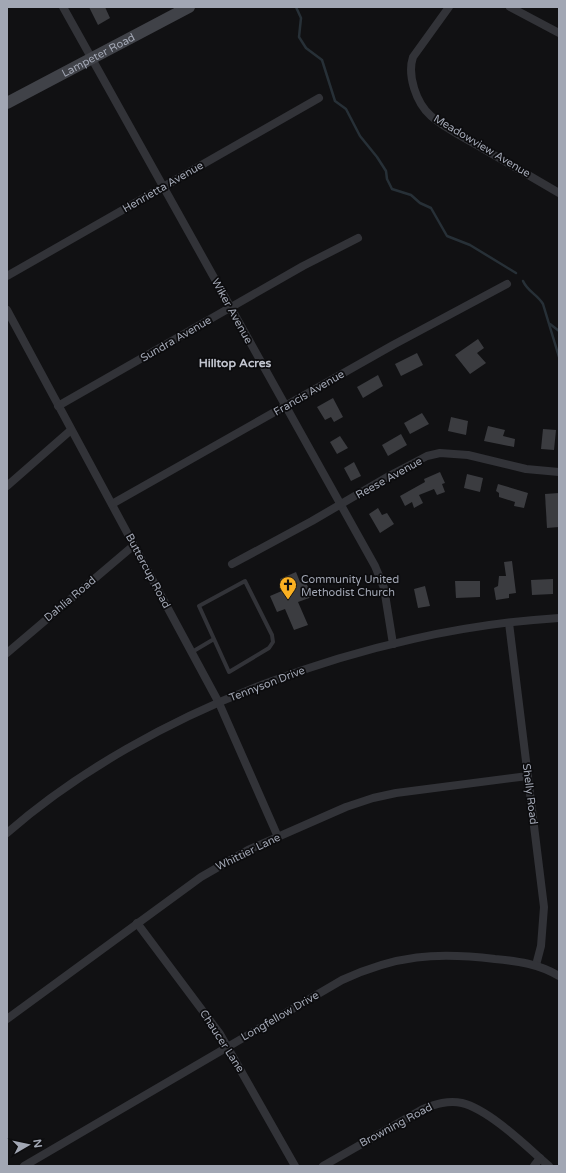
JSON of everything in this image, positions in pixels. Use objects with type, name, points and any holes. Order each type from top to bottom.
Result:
[{"type":"main road","name":"Lampeter Road","points":[[7,103],[189,7]]},
{"type":"street","name":"Wiker Avenue","points":[[63,7],[90,59],[341,505],[381,581],[388,607],[393,644]]},
{"type":"street","name":"Meadowview Avenue","points":[[449,7],[414,57],[411,66],[412,81],[416,93],[430,114],[450,130],[559,193]]},
{"type":"street","points":[[510,7],[559,33]]},
{"type":"street","name":"Henrietta Avenue","points":[[7,276],[319,98]]},
{"type":"street","name":"Sundra Avenue","points":[[58,406],[303,266],[358,238]]},
{"type":"street","name":"Francis Avenue","points":[[112,504],[507,284]]},
{"type":"street","name":"Buttercup Road","points":[[7,310],[219,703],[278,837]]},
{"type":"street","points":[[7,486],[71,430]]},
{"type":"street","name":"Reese Avenue","points":[[232,564],[341,505],[421,459],[444,452],[468,455],[526,470],[559,472]]},
{"type":"street","name":"Dahlia Road","points":[[7,653],[133,546]]},
{"type":"street","name":"Tennyson Drive","points":[[7,833],[39,806],[94,768],[169,725],[286,676],[393,644],[509,623],[559,618]]},
{"type":"street","name":"Shelly Road","points":[[509,623],[544,907],[541,946],[536,965]]},
{"type":"street","name":"Whittier Lane","points":[[7,1019],[216,867],[248,850],[346,807],[373,798],[396,793],[528,776]]},
{"type":"street","name":"Chaucer Lane","points":[[137,923],[228,1047],[295,1166]]},
{"type":"street","name":"Longfellow Drive","points":[[24,1166],[342,980],[376,966],[427,955],[457,955],[536,965],[559,976]]},
{"type":"street","name":"Browning Road","points":[[323,1166],[423,1109],[436,1104],[450,1102],[462,1103],[480,1110],[549,1166]]},
{"type":"street","points":[[534,1166],[540,1158]]},
{"type":"lane","points":[[245,581],[269,630],[273,642],[270,648],[229,672],[214,639],[199,606],[245,581]]},
{"type":"lane","points":[[192,652],[214,639]]},
{"type":"building","points":[[89,7],[105,7],[110,18],[98,25]]},
{"type":"building","points":[[478,339],[484,348],[477,353],[486,363],[470,374],[455,355]]},
{"type":"building","points":[[417,353],[423,365],[401,376],[395,364]]},
{"type":"building","points":[[378,375],[383,386],[363,398],[357,387]]},
{"type":"building","points":[[333,398],[343,417],[334,422],[331,417],[325,420],[317,407]]},
{"type":"building","points":[[422,413],[429,424],[410,434],[404,423]]},
{"type":"building","points":[[451,417],[468,421],[466,435],[448,431]]},
{"type":"building","points":[[488,426],[505,430],[503,436],[515,439],[514,447],[484,441]]},
{"type":"building","points":[[543,429],[556,430],[554,450],[541,449]]},
{"type":"building","points":[[401,434],[407,445],[388,456],[382,445]]},
{"type":"building","points":[[340,436],[348,448],[337,454],[330,442]]},
{"type":"building","points":[[354,462],[361,476],[351,481],[344,468]]},
{"type":"building","points":[[440,472],[445,483],[442,484],[445,492],[437,495],[434,489],[419,495],[423,503],[414,508],[412,502],[405,506],[400,496],[425,482],[424,479]]},
{"type":"building","points":[[467,474],[483,478],[480,492],[464,488]]},
{"type":"building","points":[[498,484],[528,493],[524,508],[514,506],[515,502],[499,497],[499,493],[496,491]]},
{"type":"building","points":[[559,493],[559,527],[547,528],[545,494]]},
{"type":"building","points":[[378,508],[382,515],[387,513],[394,524],[380,533],[369,514]]},
{"type":"building","points":[[512,561],[516,593],[509,594],[509,598],[496,600],[494,588],[498,586],[499,576],[506,576],[504,562]]},
{"type":"building","name":"Community United Methodist Church","points":[[296,572],[300,582],[305,580],[312,597],[298,602],[308,625],[294,630],[285,609],[277,612],[270,596],[284,590],[280,579]]},
{"type":"building","points":[[553,579],[553,594],[532,595],[531,580]]},
{"type":"building","points":[[455,581],[480,581],[480,597],[456,598]]},
{"type":"building","points":[[425,586],[430,606],[418,608],[414,589]]},
{"type":"waterway","points":[[296,7],[301,18],[299,37],[306,48],[322,60],[335,101],[346,109],[360,136],[386,171],[387,179],[392,189],[411,195],[420,203],[431,208],[447,236],[470,245],[516,273]]},
{"type":"waterway","points":[[523,281],[527,288],[543,304],[559,357]]},
{"type":"waterway","points":[[550,324],[559,331]]},
{"type":"place","name":"Community United Methodist Church","points":[[288,600]]},
{"type":"district","name":"Hilltop Acres","points":[[235,363]]}]
